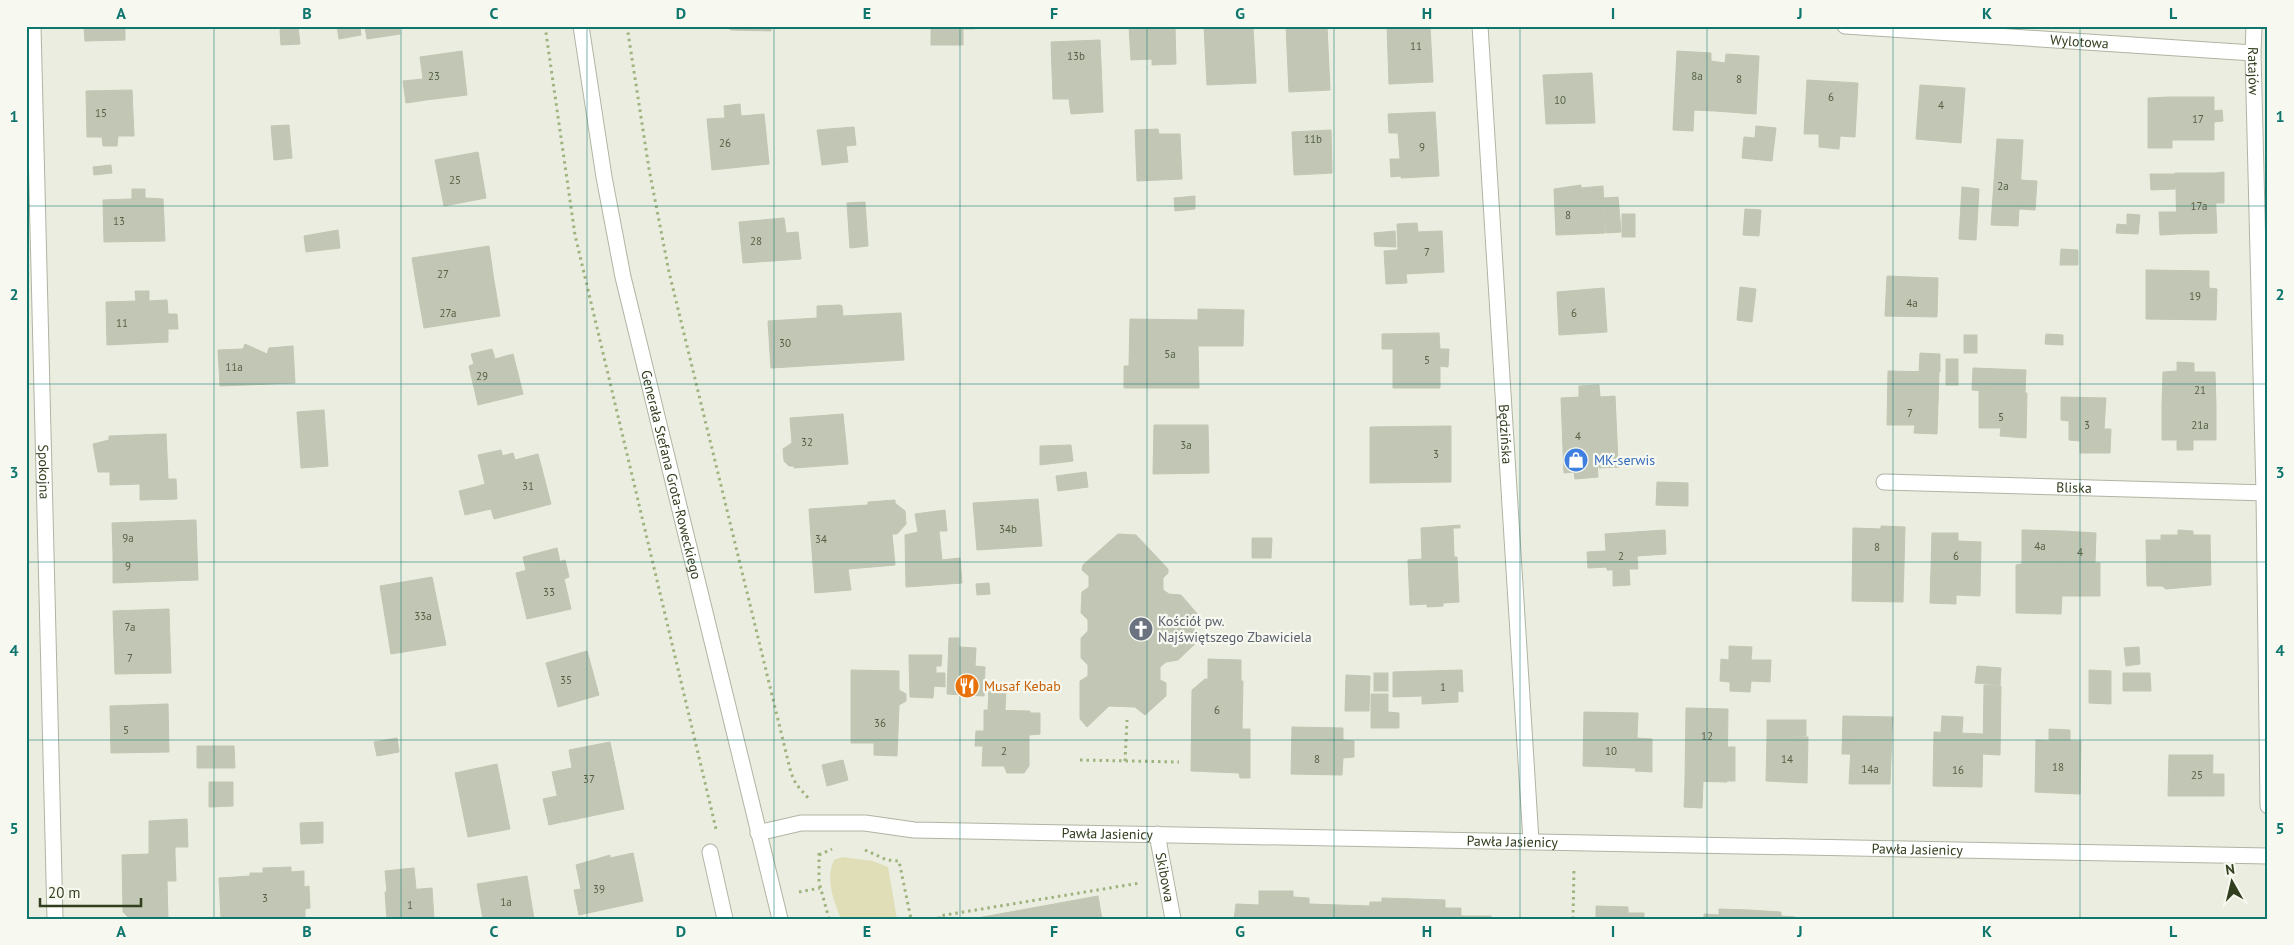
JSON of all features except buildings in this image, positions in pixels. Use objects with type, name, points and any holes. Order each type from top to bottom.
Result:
[{"type":"street","name":"Spokojna","points":[[33,26],[55,919]]},
{"type":"street","name":"Generała Stefana Grota-Roweckiego","points":[[581,26],[604,176],[623,277],[780,919]]},
{"type":"street","name":"Będzińska","points":[[1480,26],[1531,842]]},
{"type":"street","name":"Wylotowa","points":[[1845,26],[2253,53]]},
{"type":"street","name":"Ratajów","points":[[2254,26],[2253,53],[2266,493],[2268,806]]},
{"type":"street","name":"Bliska","points":[[1884,482],[2266,493]]},
{"type":"street","name":"Pawła Jasienicy","points":[[758,833],[801,823],[865,823],[914,830],[2268,856]]},
{"type":"street","name":"Skibowa","points":[[1157,834],[1173,919]]},
{"type":"street","points":[[710,852],[725,919]]},
{"type":"path","points":[[546,26],[575,235],[717,832]]},
{"type":"path","points":[[627,26],[649,168],[669,272],[791,773],[812,804]]},
{"type":"path","points":[[1125,761],[1126,720]]},
{"type":"path","points":[[1080,760],[1179,762]]},
{"type":"path","points":[[1573,919],[1574,842]]},
{"type":"path","points":[[819,848],[819,882],[829,919]]},
{"type":"path","points":[[819,855],[831,849],[839,849]]},
{"type":"path","points":[[856,849],[864,849],[887,860],[899,861],[910,919]]},
{"type":"path","points":[[939,919],[939,916],[1140,883]]},
{"type":"shaded area","points":[[842,857],[873,861],[888,867],[897,919],[841,919],[831,890],[830,875],[834,860]]},
{"type":"place","name":"MK-serwis","points":[[1576,460]]},
{"type":"place","name":"Kościół pw. Najświętszego Zbawiciela","points":[[1141,629]]},
{"type":"place","name":"Musaf Kebab","points":[[967,686]]}]
